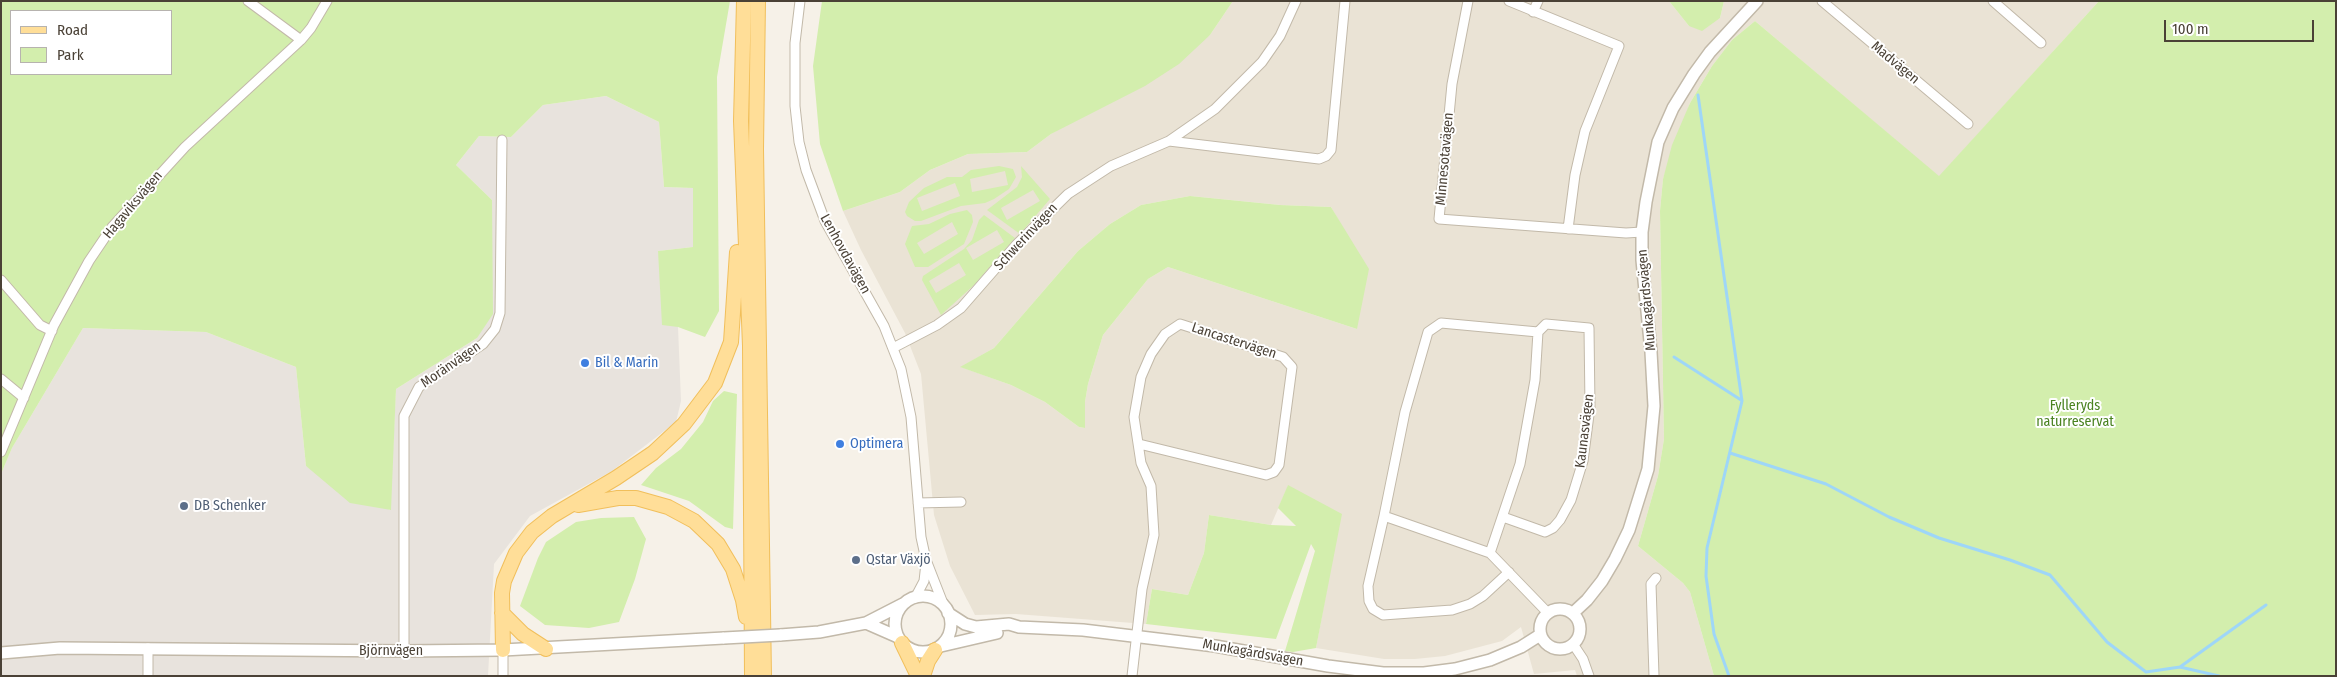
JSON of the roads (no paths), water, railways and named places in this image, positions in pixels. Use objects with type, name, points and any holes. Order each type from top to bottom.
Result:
[{"type":"main road","points":[[503,650],[502,613],[504,581],[516,553],[532,532],[563,509],[636,466],[670,440],[696,411],[715,383],[732,342],[742,184],[744,1]]},
{"type":"main road","points":[[752,676],[758,649],[756,149],[758,1]]},
{"type":"main road","points":[[742,184],[750,346],[758,649]]},
{"type":"main road","points":[[563,509],[603,500],[636,498],[668,507],[694,521],[718,544],[733,569],[766,676]]},
{"type":"main road","points":[[502,613],[523,634],[546,649]]},
{"type":"main road","points":[[900,640],[918,676]]},
{"type":"main road","points":[[923,676],[928,661],[938,648]]},
{"type":"street","points":[[248,1],[301,40]]},
{"type":"street","name":"Hagaviksvägen","points":[[1,452],[52,331],[89,260],[112,227],[184,147],[301,40],[328,1]]},
{"type":"street","name":"Lenhovdavägen","points":[[800,1],[795,43],[795,106],[799,142],[806,170],[825,220],[884,326],[906,390],[911,417],[918,503],[926,560],[924,581],[910,600]]},
{"type":"street","name":"Schwerinvägen","points":[[893,348],[937,325],[961,308],[1016,245],[1068,194],[1110,166],[1169,141],[1204,118],[1251,74],[1280,36],[1296,1]]},
{"type":"street","name":"Schwerinvägen","points":[[1169,141],[1320,159],[1326,156],[1331,150],[1345,1]]},
{"type":"street","name":"Minnesotavägen","points":[[1468,1],[1452,84],[1439,219],[1626,233],[1642,232]]},
{"type":"street","points":[[1509,1],[1619,46],[1585,131],[1575,175],[1568,229]]},
{"type":"street","points":[[1533,12],[1538,1]]},
{"type":"street","name":"Munkagårdsvägen","points":[[1573,613],[1587,600],[1602,581],[1615,559],[1629,530],[1648,469],[1654,406],[1642,260],[1642,232],[1658,142],[1672,108],[1710,52],[1757,1]]},
{"type":"street","name":"Madvägen","points":[[1822,1],[1968,124]]},
{"type":"street","points":[[1993,1],[2041,42]]},
{"type":"street","name":"Moränvägen","points":[[404,651],[404,416],[419,387],[483,344],[495,329],[500,313],[502,140]]},
{"type":"street","points":[[1,280],[40,325],[52,331]]},
{"type":"street","name":"Kaunasvägen","points":[[1502,517],[1544,532],[1553,528],[1571,500],[1583,461],[1590,407],[1589,328],[1546,324],[1538,332],[1441,323],[1428,332],[1404,412],[1368,586],[1368,601],[1373,609],[1383,615],[1443,611],[1461,607],[1484,596],[1509,572]]},
{"type":"street","name":"Lancastervägen","points":[[1132,676],[1142,589],[1154,535],[1151,486],[1141,463],[1134,418],[1141,377],[1151,354],[1165,334],[1180,324],[1283,357],[1292,367],[1280,465],[1274,472],[1266,475],[1139,444]]},
{"type":"street","points":[[1490,553],[1520,464],[1535,380],[1538,332]]},
{"type":"street","points":[[1,379],[24,398]]},
{"type":"street","points":[[918,503],[961,502]]},
{"type":"street","points":[[1384,516],[1490,553],[1547,612]]},
{"type":"street","name":"Lenhovdavägen","points":[[926,560],[946,610]]},
{"type":"street","points":[[1654,676],[1651,584],[1656,578]]},
{"type":"street","points":[[933,599],[946,610],[950,631],[938,648],[917,652],[900,640],[866,623],[910,600],[933,599]]},
{"type":"street","points":[[900,640],[896,618],[910,600]]},
{"type":"street","points":[[1558,608],[1573,613],[1577,618],[1580,629],[1573,644],[1562,649],[1551,648],[1540,635],[1540,622],[1547,612],[1558,608]]},
{"type":"street","name":"Munkagårdsvägen","points":[[946,610],[964,624],[976,627],[1009,624],[1019,627],[1083,630],[1215,646],[1328,666],[1383,673],[1424,673],[1455,669],[1490,660],[1521,647],[1540,635]]},
{"type":"street","name":"Björnvägen","points":[[1,653],[60,648],[404,651],[546,649],[819,632],[866,623]]},
{"type":"street","name":"Munkagårdsvägen","points":[[938,648],[1019,627]]},
{"type":"street","points":[[1573,644],[1583,659],[1589,676]]},
{"type":"street","points":[[148,648],[148,676]]},
{"type":"street","points":[[503,650],[503,676]]},
{"type":"waterway","points":[[1698,95],[1742,401],[1707,548],[1706,576],[1714,634],[1729,676]]},
{"type":"waterway","points":[[1674,357],[1741,400]]},
{"type":"waterway","points":[[1730,453],[1826,484],[1889,517],[1939,538],[2010,560],[2050,575],[2107,642],[2146,672],[2180,667],[2219,676]]},
{"type":"waterway","points":[[2180,667],[2266,605]]},
{"type":"place","name":"Bil & Marin","points":[[585,363]]},
{"type":"place","name":"Optimera","points":[[840,444]]},
{"type":"place","name":"DB Schenker","points":[[184,506]]},
{"type":"place","name":"Qstar Växjö","points":[[856,560]]},
{"type":"park label","name":"Fylleryds naturreservat","points":[[2075,414]]}]
